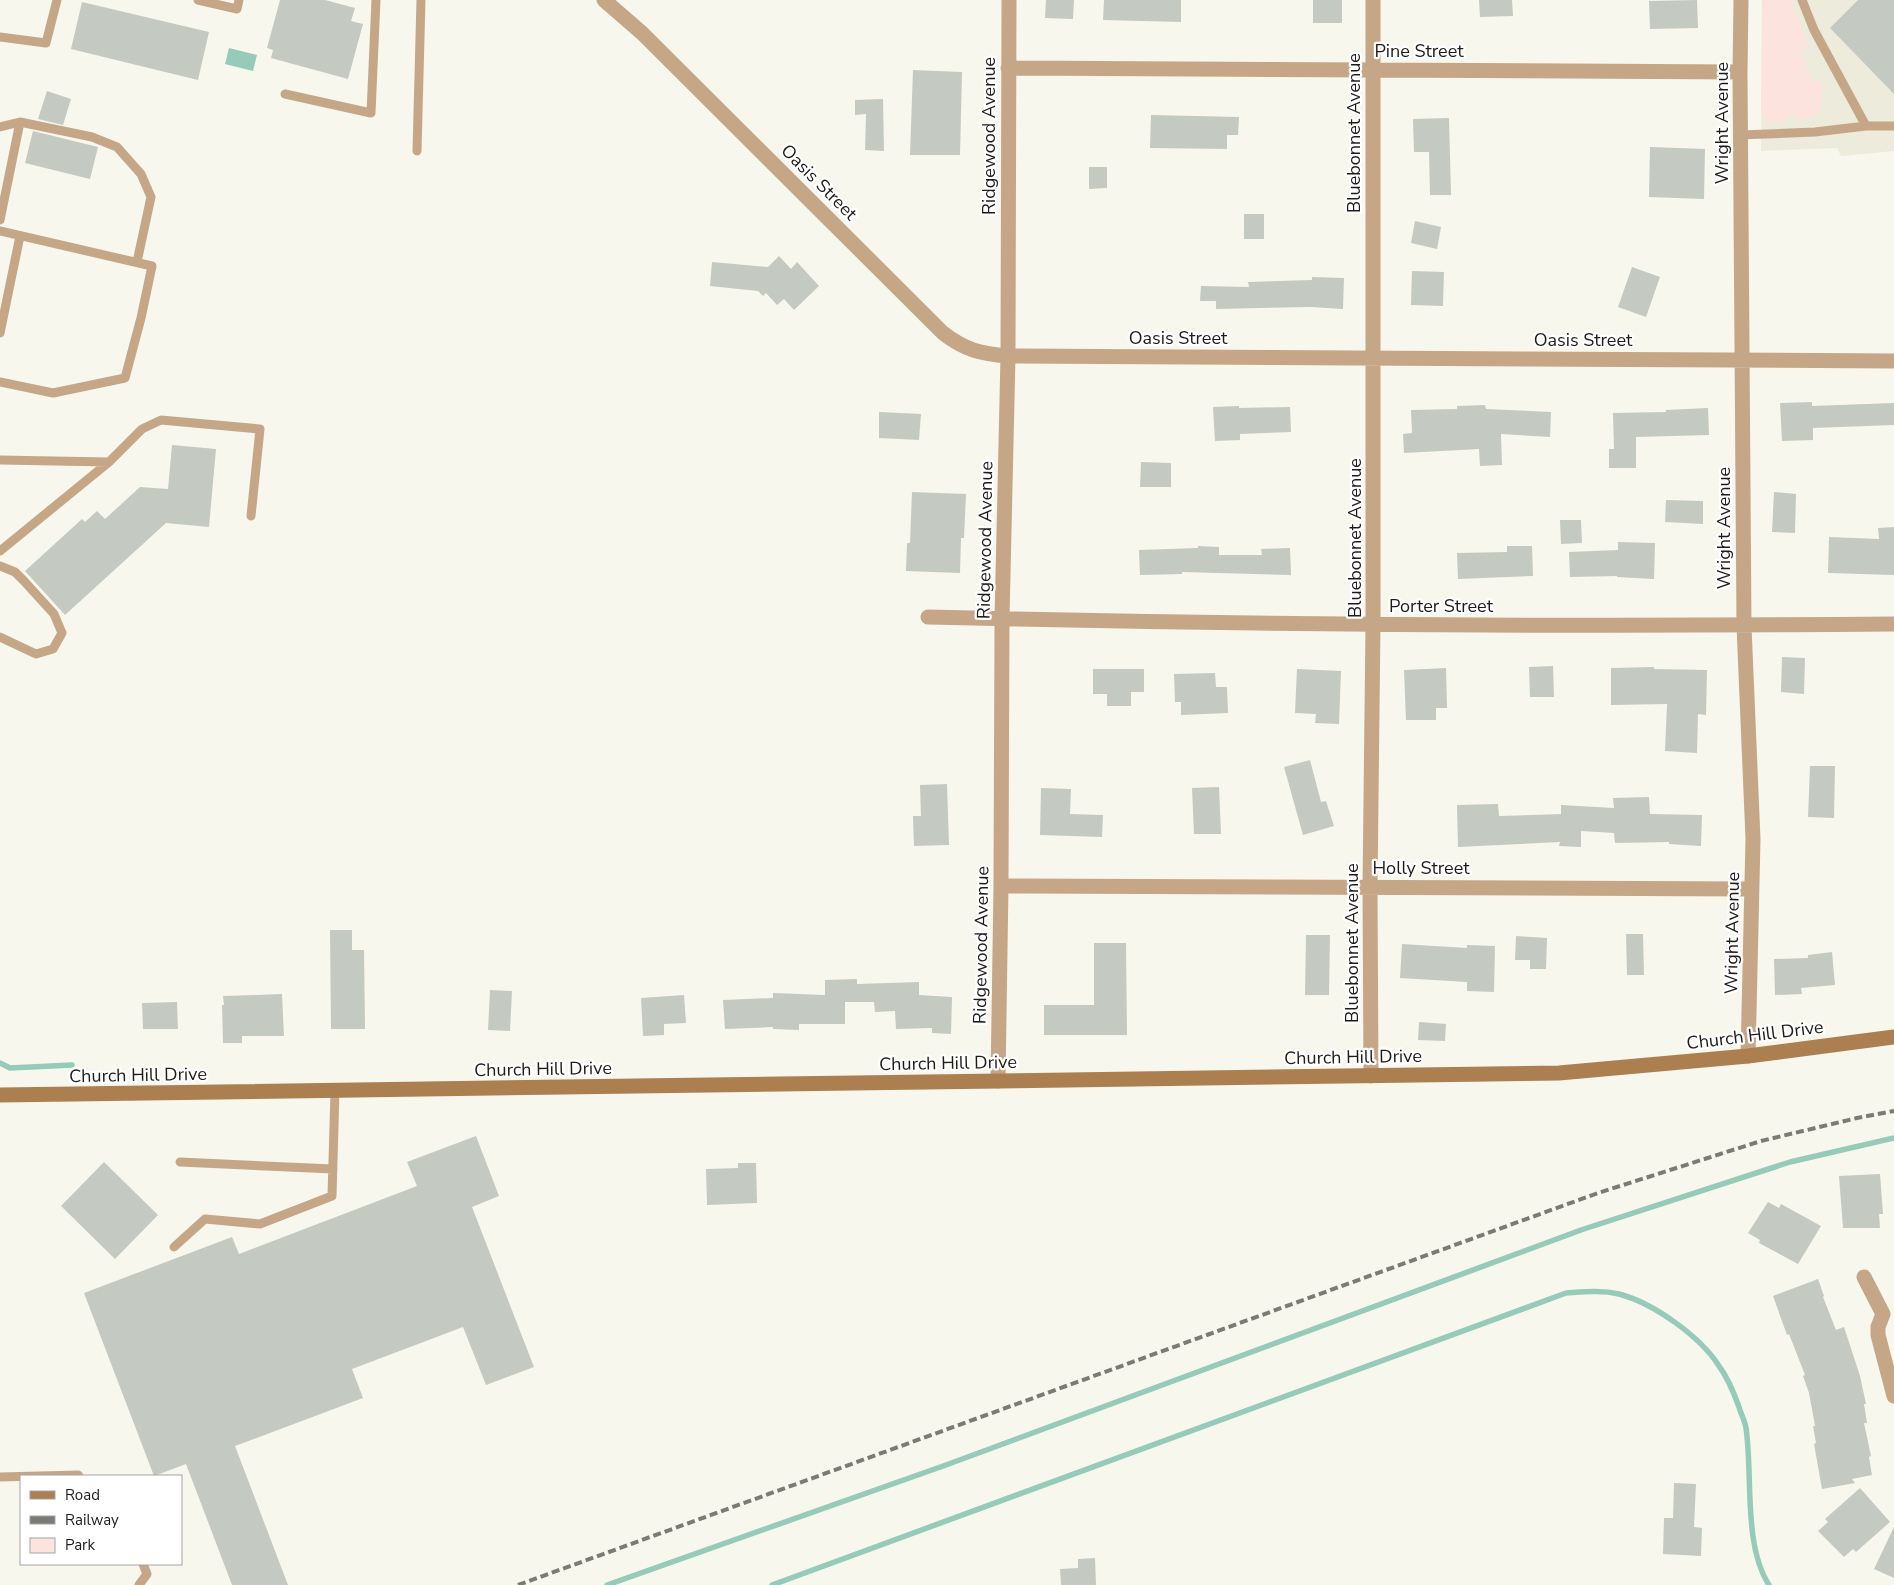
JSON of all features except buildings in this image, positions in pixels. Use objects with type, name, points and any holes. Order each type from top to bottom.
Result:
[{"type":"street","name":"Oasis Street","points":[[604,0],[642,33],[943,333],[957,344],[977,353],[1008,356],[1894,361]]},
{"type":"street","name":"Ridgewood Avenue","points":[[998,1081],[1002,619],[1008,356],[1009,0]]},
{"type":"street","name":"Bluebonnet Avenue","points":[[1371,1076],[1370,887],[1374,357],[1373,0]]},
{"type":"street","name":"Wright Avenue","points":[[1741,0],[1740,134],[1744,626],[1753,839],[1748,1056]]},
{"type":"street","name":"Pine Street","points":[[1008,68],[1740,72]]},
{"type":"street","name":"Porter Street","points":[[928,617],[1373,624],[1744,626],[1894,624]]},
{"type":"street","name":"Holly Street","points":[[1001,886],[1751,889]]},
{"type":"street","name":"Church Hill Drive","points":[[0,1095],[1559,1073],[1748,1056],[1894,1036]]},
{"type":"street","points":[[1864,1276],[1888,1310],[1878,1328],[1878,1335],[1894,1396]]},
{"type":"lane","points":[[0,37],[46,43],[57,0]]},
{"type":"lane","points":[[198,0],[237,9],[239,0]]},
{"type":"lane","points":[[285,94],[372,113],[376,0]]},
{"type":"lane","points":[[418,151],[421,0]]},
{"type":"lane","points":[[1802,0],[1814,30],[1866,126]]},
{"type":"lane","points":[[0,220],[20,122]]},
{"type":"lane","points":[[0,127],[20,122],[92,137],[117,147],[141,174],[151,197],[137,262]]},
{"type":"lane","points":[[1740,134],[1815,132],[1866,126],[1894,126]]},
{"type":"lane","points":[[0,231],[152,266],[125,378],[53,393],[0,382]]},
{"type":"lane","points":[[0,333],[20,236]]},
{"type":"lane","points":[[0,551],[109,462],[142,428],[161,420],[260,429],[251,516]]},
{"type":"lane","points":[[0,460],[109,462]]},
{"type":"lane","points":[[0,566],[15,572],[24,580],[54,614],[62,633],[53,649],[36,654],[0,638]]},
{"type":"lane","points":[[174,1247],[205,1219],[260,1224],[332,1196],[335,1091]]},
{"type":"lane","points":[[180,1162],[333,1169]]},
{"type":"lane","points":[[52,1475],[78,1475]]},
{"type":"lane","points":[[0,1477],[20,1476]]},
{"type":"lane","points":[[139,1585],[147,1574],[143,1565]]},
{"type":"shaded area","points":[[1762,0],[1894,0],[1894,151],[1841,156],[1837,148],[1761,151]]},
{"type":"shaded area","points":[[229,48],[257,55],[253,71],[225,64]]},
{"type":"green space","points":[[1762,0],[1790,0],[1809,47],[1800,51],[1813,83],[1822,79],[1821,107],[1818,112],[1808,118],[1800,120],[1796,115],[1790,114],[1787,121],[1771,122],[1761,115]]},
{"type":"waterway","points":[[0,1063],[10,1068],[72,1065]]},
{"type":"waterway","points":[[607,1585],[946,1465],[1581,1230],[1790,1162],[1894,1138]]},
{"type":"waterway","points":[[772,1585],[1566,1293],[1592,1292],[1619,1294],[1632,1298],[1661,1313],[1700,1343],[1711,1355],[1725,1376],[1735,1396],[1745,1425],[1748,1447],[1752,1530],[1755,1550],[1769,1585]]},
{"type":"railway","points":[[518,1585],[1598,1193],[1761,1141],[1894,1111]]}]
